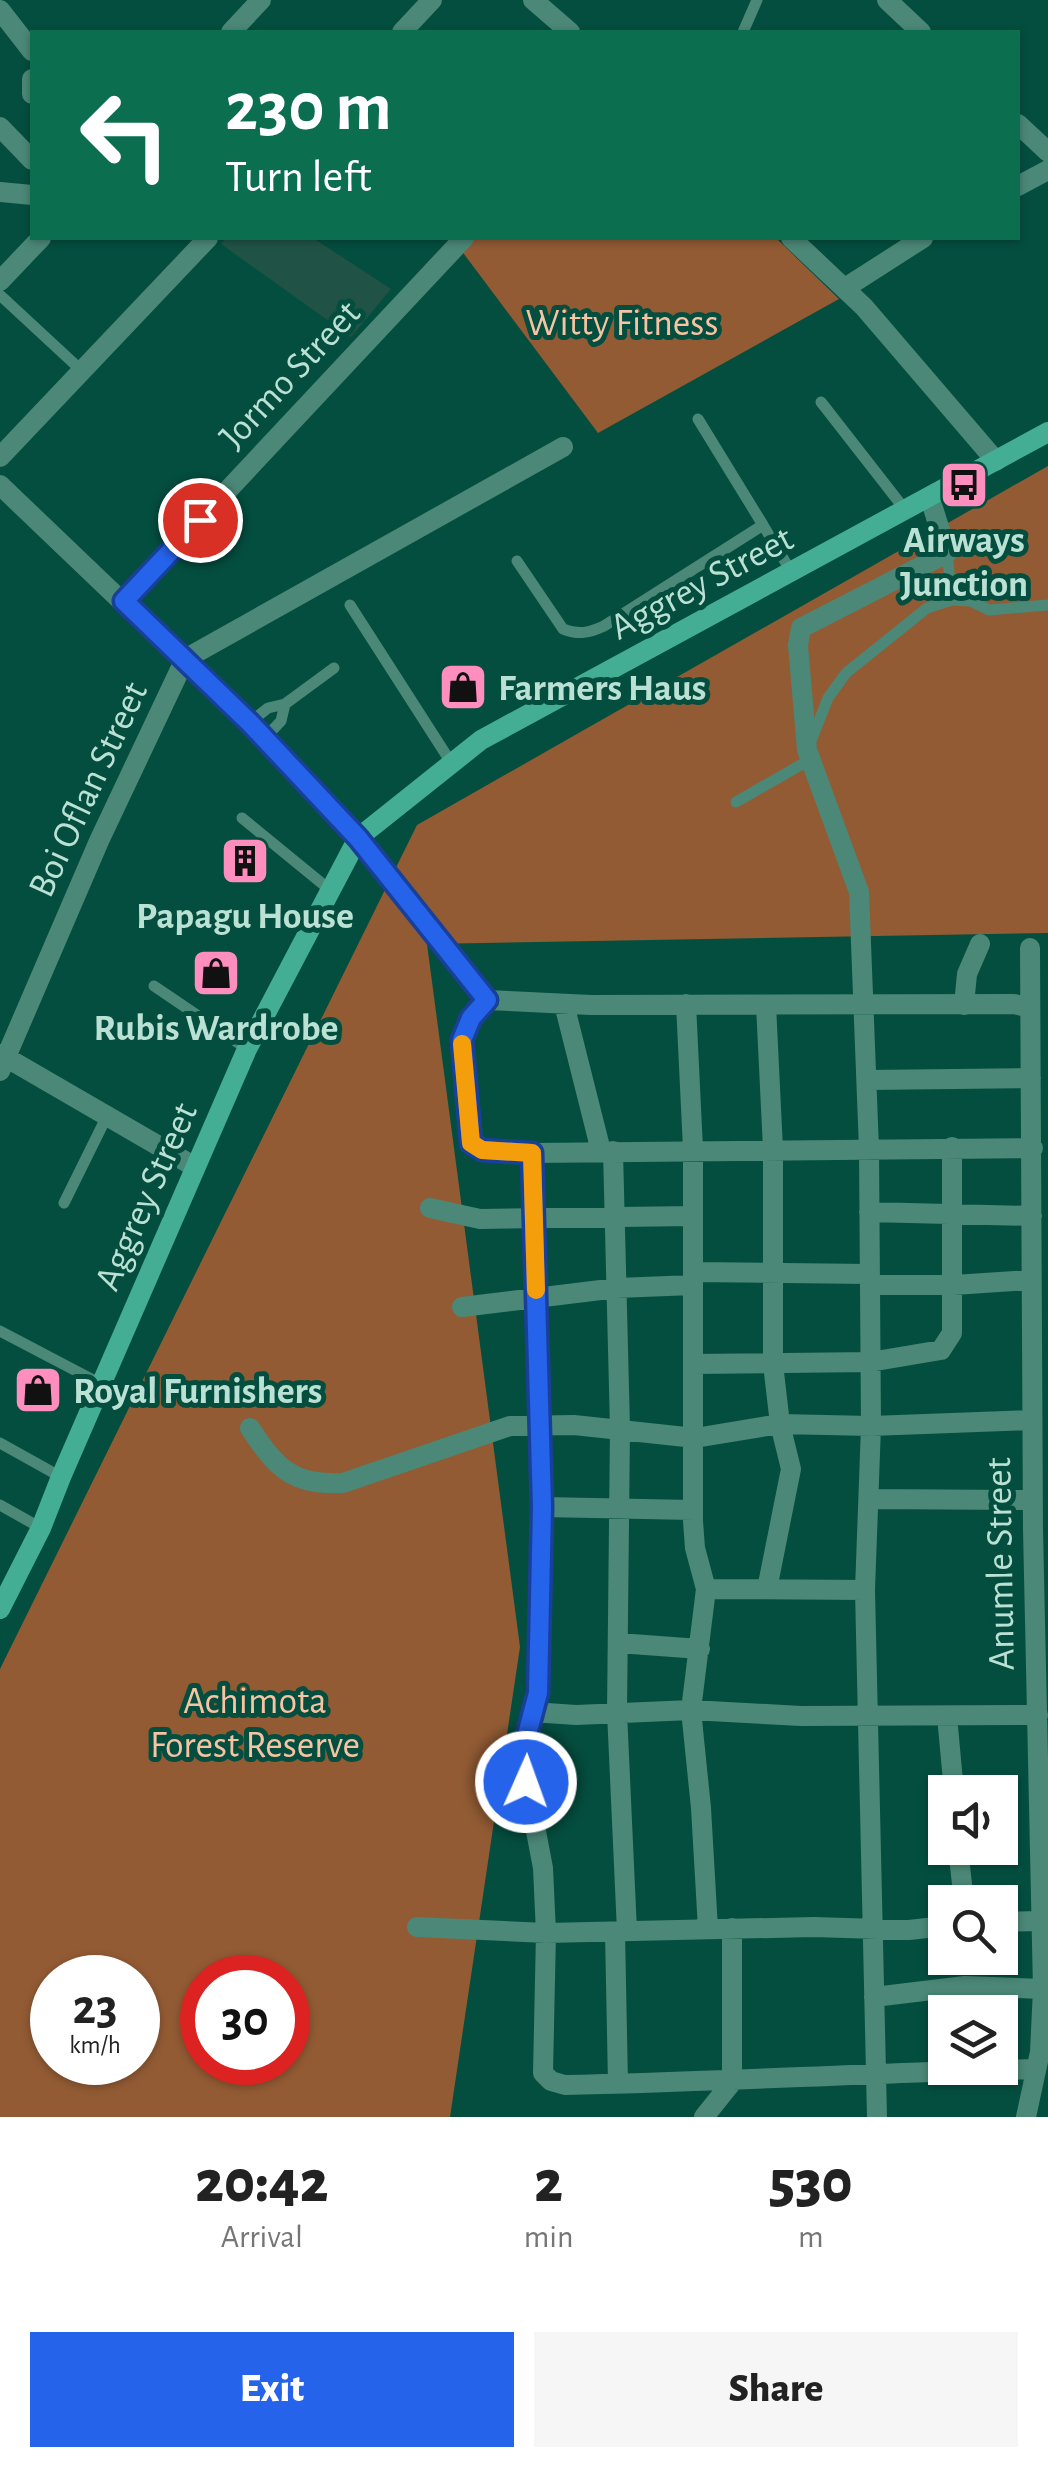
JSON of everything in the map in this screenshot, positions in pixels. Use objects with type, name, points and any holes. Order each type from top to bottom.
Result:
[{"type":"main road","name":"Aggrey Street","points":[[0,1609],[41,1528],[247,1049],[358,838],[482,740],[1048,432]]},
{"type":"street","points":[[233,30],[261,0]]},
{"type":"street","points":[[404,30],[432,0]]},
{"type":"street","points":[[533,0],[568,30]]},
{"type":"street","points":[[887,0],[919,30]]},
{"type":"street","points":[[0,10],[30,48]]},
{"type":"street","points":[[1020,126],[1048,152]]},
{"type":"street","points":[[0,127],[30,158]]},
{"type":"street","points":[[1020,185],[1048,170]]},
{"type":"street","points":[[0,192],[30,195]]},
{"type":"street","points":[[0,280],[39,240]]},
{"type":"street","points":[[0,457],[206,240]]},
{"type":"street","name":"Jormo Street","points":[[124,601],[462,240]]},
{"type":"street","points":[[794,240],[905,352],[996,461]]},
{"type":"street","points":[[845,288],[920,240]]},
{"type":"street","name":"Boi Oflan Street","points":[[2,1061],[186,659],[563,447]]},
{"type":"street","points":[[0,485],[257,731],[358,838],[487,1000],[564,1004],[1014,1004],[1030,1008]]},
{"type":"street","points":[[877,2117],[865,1590],[871,1426],[868,1080],[859,892],[809,754],[798,644],[801,628],[948,553],[930,498]]},
{"type":"street","points":[[964,1005],[967,974],[980,944]]},
{"type":"street","name":"Anumle Street","points":[[1026,2117],[1041,2057],[1043,1989],[1031,1280],[1032,1216],[1040,1148],[1031,1078],[1030,948]]},
{"type":"street","points":[[487,1000],[471,1018],[462,1040],[471,1143],[482,1150],[532,1153],[1040,1148]]},
{"type":"street","points":[[564,1004],[607,1151],[615,1216],[620,1428],[618,2084]]},
{"type":"street","points":[[686,1004],[693,1150],[693,1510],[695,1548],[706,1589],[691,1710],[702,1808],[708,1929]]},
{"type":"street","points":[[766,1005],[773,1149],[772,1364],[791,1468],[767,1590]]},
{"type":"street","points":[[2,1061],[195,1167]]},
{"type":"street","points":[[868,1080],[1031,1078]]},
{"type":"street","points":[[694,1364],[870,1362],[941,1350],[952,1333],[952,1147]]},
{"type":"street","points":[[532,1153],[542,1507],[538,1693],[523,1763],[539,1841],[546,1933],[544,2073],[551,2081],[564,2085],[732,2082],[1041,2057]]},
{"type":"street","points":[[430,1208],[480,1219],[693,1216]]},
{"type":"street","points":[[869,1212],[1032,1216]]},
{"type":"street","points":[[462,1307],[771,1272],[954,1285],[1031,1280]]},
{"type":"street","points":[[250,1428],[271,1459],[289,1474],[316,1484],[344,1483],[510,1426],[620,1428],[695,1438],[780,1424],[871,1426],[1032,1420]]},
{"type":"street","points":[[869,1499],[1032,1500]]},
{"type":"street","points":[[542,1507],[693,1510]]},
{"type":"street","points":[[706,1589],[865,1590]]},
{"type":"street","points":[[618,1644],[700,1649]]},
{"type":"street","points":[[532,1712],[691,1710],[867,1717],[1038,1715]]},
{"type":"street","points":[[947,1716],[952,1775]]},
{"type":"street","points":[[1018,1922],[1042,1921]]},
{"type":"street","points":[[417,1927],[546,1933],[928,1928]]},
{"type":"street","points":[[704,2117],[732,2082],[732,1928]]},
{"type":"street","points":[[874,1997],[965,1986],[1043,1989]]},
{"type":"lane","points":[[744,30],[757,0]]},
{"type":"lane","points":[[0,295],[82,371]]},
{"type":"lane","points":[[821,402],[906,510]]},
{"type":"lane","points":[[698,419],[792,573]]},
{"type":"lane","points":[[516,561],[563,629],[590,633],[763,525]]},
{"type":"lane","points":[[948,553],[952,600]]},
{"type":"lane","points":[[736,802],[809,754],[828,698],[846,673],[927,608],[952,600],[971,601],[989,610],[1048,605]]},
{"type":"lane","points":[[350,605],[452,764]]},
{"type":"lane","points":[[257,731],[268,708],[285,704],[334,668]]},
{"type":"lane","points":[[257,731],[281,721],[285,704]]},
{"type":"lane","points":[[242,818],[330,890]]},
{"type":"lane","points":[[154,986],[247,1049]]},
{"type":"lane","points":[[64,1203],[107,1116]]},
{"type":"lane","points":[[0,1331],[101,1384]]},
{"type":"lane","points":[[0,1443],[60,1477]]},
{"type":"lane","points":[[0,1505],[41,1528]]},
{"type":"shaded area","points":[[224,240],[316,240],[391,289],[351,337],[221,244]]},
{"type":"green space","name":"Witty Fitness","points":[[471,240],[778,240],[839,299],[598,433],[461,250]]},
{"type":"green space","name":"Achimota Forest Reserve","points":[[1048,466],[1048,933],[427,944],[520,1647],[450,2117],[0,2117],[0,1669],[417,825]]},
{"type":"slow traffic","points":[[462,1044],[471,1143],[482,1150],[532,1153],[536,1290]]},
{"type":"place","name":"Airways Junction","points":[[964,485]]},
{"type":"place","name":"Farmers Haus","points":[[463,687]]},
{"type":"place","name":"Papagu House","points":[[245,861]]},
{"type":"place","name":"Rubis Wardrobe","points":[[216,973]]},
{"type":"place","name":"Royal Furnishers","points":[[38,1390]]},
{"type":"route","points":[[200,520],[124,601],[250,723],[358,838],[487,1000],[471,1018],[462,1040],[471,1143],[482,1150],[532,1153],[542,1507],[538,1693],[525,1742],[526,1782]]}]
